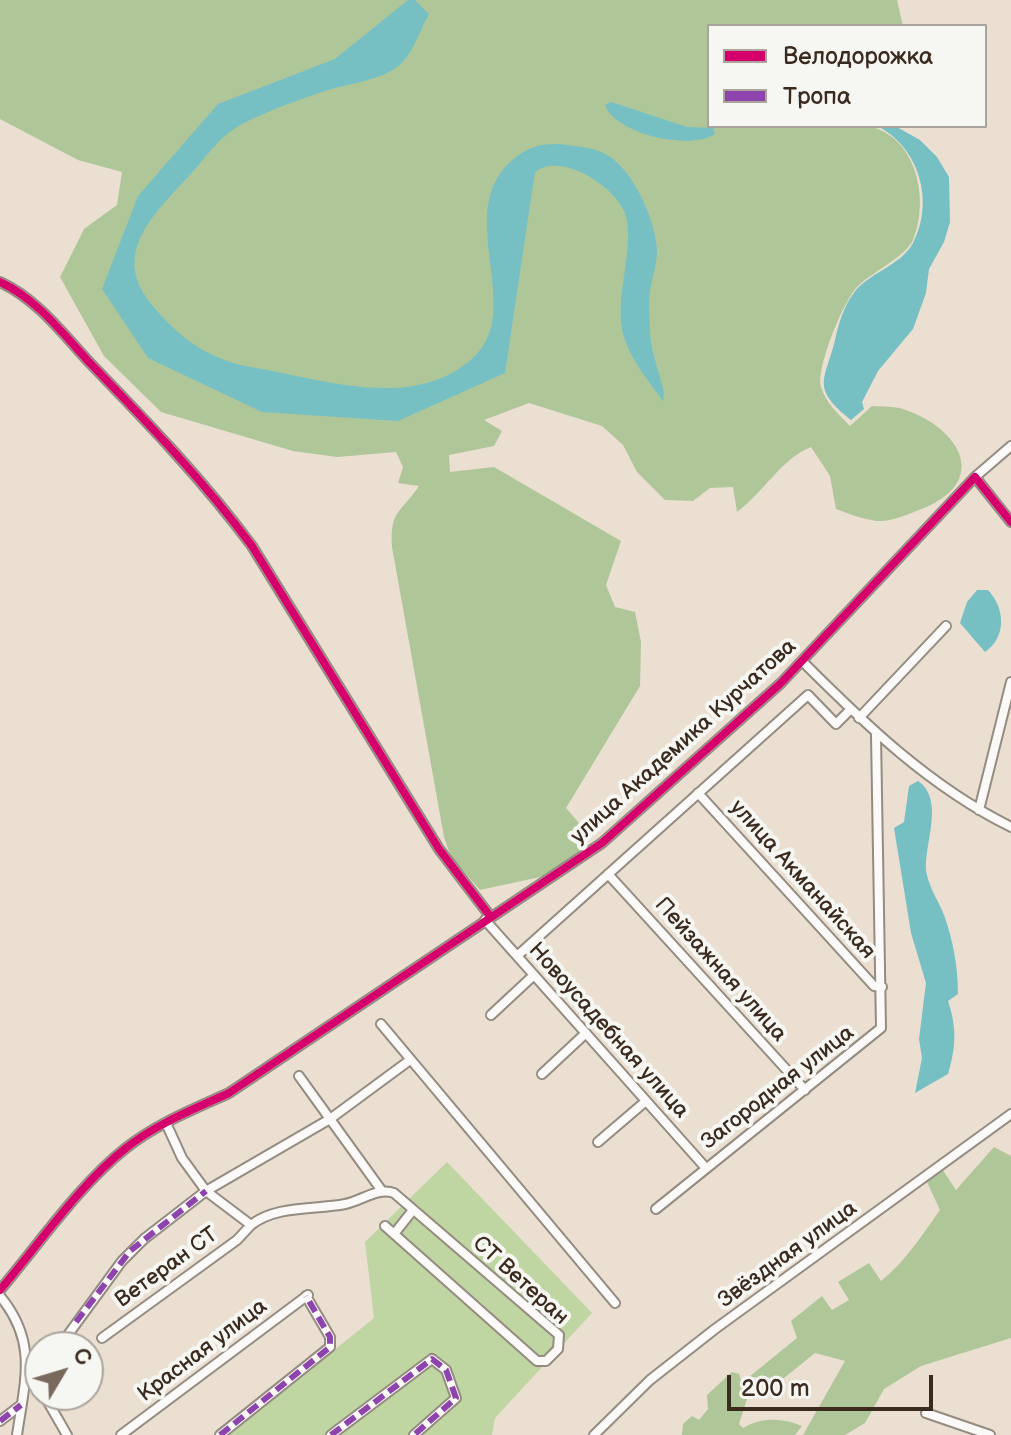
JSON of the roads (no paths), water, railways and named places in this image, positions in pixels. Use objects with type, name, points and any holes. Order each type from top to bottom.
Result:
[{"type":"street","name":"Новоусадебная улица","points":[[0,282],[35,305],[170,447],[229,515],[260,558],[439,849],[488,918],[517,956],[705,1167]]},
{"type":"street","name":"улица Академика Курчатова","points":[[0,1293],[100,1172],[126,1147],[166,1123],[229,1093],[602,843],[701,757],[802,661],[975,477],[1011,446]]},
{"type":"street","points":[[975,477],[1011,522]]},
{"type":"street","points":[[859,718],[946,626]]},
{"type":"street","points":[[802,661],[876,735],[927,776],[1011,827]]},
{"type":"street","points":[[979,810],[1011,682]]},
{"type":"street","points":[[517,956],[808,695],[836,724],[850,710]]},
{"type":"street","name":"Загородная улица","points":[[656,1209],[705,1167],[877,1035],[883,1020],[876,735]]},
{"type":"street","name":"улица Акманайская","points":[[698,793],[874,986],[882,987]]},
{"type":"street","name":"Пейзажная улица","points":[[608,874],[805,1090]]},
{"type":"street","points":[[491,1015],[534,975]]},
{"type":"street","points":[[381,1024],[615,1303]]},
{"type":"street","points":[[542,1074],[586,1033]]},
{"type":"street","points":[[71,1331],[130,1251],[206,1191],[330,1119],[410,1060]]},
{"type":"street","points":[[299,1076],[382,1191]]},
{"type":"street","points":[[598,1142],[646,1101]]},
{"type":"street","name":"Звёздная улица","points":[[594,1435],[650,1380],[715,1329],[1011,1114]]},
{"type":"street","name":"Ветеран СТ","points":[[166,1123],[182,1158],[206,1191],[251,1225]]},
{"type":"street","name":"Ветеран СТ","points":[[104,1337],[237,1240],[251,1225],[273,1214],[342,1205],[382,1191]]},
{"type":"street","name":"СТ Ветеран","points":[[382,1191],[394,1193],[559,1335],[558,1349],[546,1361],[537,1361],[385,1226]]},
{"type":"street","points":[[394,1234],[413,1210]]},
{"type":"street","points":[[0,1293],[20,1322],[24,1335]]},
{"type":"street","name":"Красная улица","points":[[121,1435],[307,1296],[330,1337],[330,1347],[220,1435]]},
{"type":"street","points":[[331,1435],[432,1359],[446,1370],[456,1398],[414,1435]]},
{"type":"street","points":[[17,1435],[24,1388]]},
{"type":"street","points":[[0,1421],[21,1405]]},
{"type":"street","points":[[52,1411],[67,1435]]},
{"type":"street","points":[[926,1413],[990,1435]]},
{"type":"water","points":[[408,0],[415,0],[429,14],[409,53],[398,66],[375,78],[325,91],[262,115],[234,129],[213,148],[162,206],[141,237],[135,270],[140,287],[175,329],[199,348],[225,360],[370,388],[398,388],[426,383],[452,373],[475,356],[489,335],[494,311],[487,229],[488,203],[497,178],[516,157],[536,146],[558,144],[591,149],[607,155],[626,172],[648,211],[656,238],[656,260],[649,296],[650,333],[664,393],[663,401],[627,346],[621,323],[628,250],[627,220],[623,208],[589,176],[560,166],[535,172],[505,373],[398,421],[262,412],[148,358],[102,289],[138,196],[218,104],[335,59]]},
{"type":"water","points":[[611,102],[687,127],[713,128],[715,134],[689,141],[654,137],[623,124],[605,105]]},
{"type":"water","points":[[880,128],[899,128],[920,140],[937,157],[949,177],[950,222],[944,242],[929,269],[926,293],[913,329],[878,371],[862,402],[864,409],[851,420],[830,399],[824,383],[840,320],[856,290],[908,250],[923,210],[919,177],[913,161],[892,135]]},
{"type":"water","points":[[977,590],[988,590],[1000,614],[997,639],[985,652],[960,623],[967,602]]},
{"type":"water","points":[[918,781],[931,801],[927,875],[950,934],[958,994],[948,1001],[954,1038],[948,1074],[915,1093],[922,1058],[919,1039],[926,983],[911,933],[894,828],[904,822],[909,786]]}]
